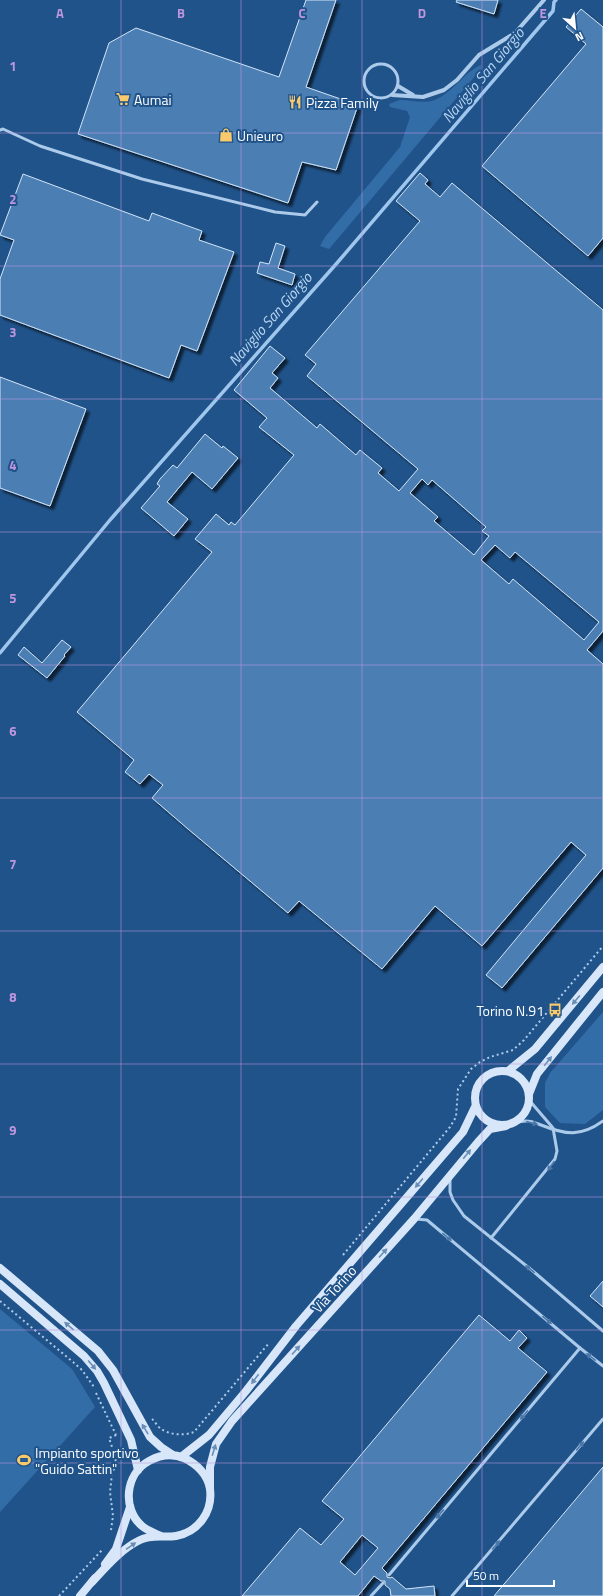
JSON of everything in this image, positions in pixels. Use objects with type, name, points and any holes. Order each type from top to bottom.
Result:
[{"type":"main road","points":[[508,1071],[535,1049],[603,967]]},
{"type":"main road","points":[[529,1097],[526,1085],[521,1079],[508,1071],[497,1071],[482,1079],[475,1091],[474,1100],[478,1113],[487,1122],[499,1126],[508,1125],[522,1116],[527,1108],[537,1074],[603,992]]},
{"type":"main road","name":"Via Torino","points":[[177,1456],[209,1435],[246,1391],[296,1326],[463,1132],[476,1107]]},
{"type":"main road","name":"Via Torino","points":[[210,1488],[210,1466],[216,1444],[232,1421],[414,1218],[490,1129],[508,1125]]},
{"type":"main road","points":[[0,1268],[98,1351],[113,1370],[150,1437],[161,1447],[177,1456],[191,1461],[200,1468],[210,1488],[210,1502],[206,1514],[198,1525],[187,1533],[174,1536],[147,1537],[129,1546],[92,1582],[80,1596]]},
{"type":"main road","points":[[0,1284],[90,1363],[104,1383],[126,1430],[134,1451],[138,1470]]},
{"type":"main road","points":[[161,1536],[142,1526],[135,1518],[130,1507],[129,1494],[131,1482],[138,1470],[146,1463],[155,1458],[177,1456]]},
{"type":"main road","points":[[92,1582],[116,1548],[130,1507]]},
{"type":"street","points":[[398,86],[414,95],[423,97],[444,90],[457,80],[479,55],[515,33],[544,0]]},
{"type":"street","points":[[392,95],[414,95]]},
{"type":"lane","points":[[379,64],[390,66],[397,75],[398,86],[392,95],[387,98],[377,99],[367,92],[363,81],[366,71],[370,67],[379,64]]},
{"type":"lane","points":[[0,130],[3,129],[40,146],[142,179],[275,212],[305,215],[317,202]]},
{"type":"lane","points":[[492,1238],[555,1160],[557,1151],[553,1128],[529,1097]]},
{"type":"lane","points":[[508,1125],[525,1121],[533,1122],[565,1133],[575,1133],[587,1131],[603,1121]]},
{"type":"lane","points":[[450,1175],[450,1192],[457,1208],[464,1216],[534,1272],[603,1331]]},
{"type":"lane","points":[[414,1218],[427,1220],[603,1366]]},
{"type":"lane","points":[[390,1575],[580,1348]]},
{"type":"lane","points":[[452,1596],[603,1419]]},
{"type":"lane","points":[[371,1596],[382,1583]]},
{"type":"path","points":[[339,1259],[450,1127],[456,1117],[458,1089],[471,1069],[490,1057],[512,1050],[524,1040],[603,946]]},
{"type":"path","points":[[0,1301],[82,1370],[94,1388],[116,1435]]},
{"type":"path","points":[[142,1423],[150,1418],[154,1420],[159,1427],[169,1433],[189,1434],[194,1432],[274,1338]]},
{"type":"path","points":[[109,1536],[113,1516],[110,1492],[112,1474],[116,1464],[109,1438],[126,1430]]},
{"type":"path","points":[[60,1596],[108,1544]]},
{"type":"shaded area","points":[[481,65],[481,69],[329,249],[320,246],[325,237],[400,147],[410,117],[407,111],[390,107],[389,104],[398,100],[422,102],[435,100],[448,92],[475,68]]},
{"type":"shaded area","points":[[603,1012],[603,1110],[585,1124],[560,1123],[545,1107],[545,1083],[550,1073]]},
{"type":"shaded area","name":"Impianto sportivo \"Guido Sattin\"","points":[[0,1309],[72,1369],[95,1407],[0,1512]]},
{"type":"building","points":[[306,0],[336,0],[306,87],[358,105],[336,170],[302,162],[288,203],[78,134],[109,43],[136,28],[279,77]]},
{"type":"building","points":[[457,0],[498,0],[494,14],[456,2]]},
{"type":"building","points":[[581,9],[603,27],[603,238],[588,256],[482,166],[586,44],[566,27]]},
{"type":"building","points":[[420,173],[428,180],[425,184],[440,197],[452,183],[603,310],[603,631],[587,650],[603,664],[603,868],[502,988],[486,975],[586,855],[571,842],[482,946],[435,906],[382,969],[299,901],[288,913],[188,829],[152,798],[163,785],[149,774],[140,784],[125,772],[134,760],[77,712],[212,552],[195,539],[216,514],[229,525],[231,522],[235,525],[294,455],[259,427],[267,418],[234,390],[270,346],[285,358],[272,373],[278,378],[270,388],[317,428],[320,424],[356,455],[360,450],[382,468],[378,473],[399,491],[418,469],[307,376],[316,364],[305,355],[420,221],[396,201]],"holes":[[[422,479],[428,485],[432,480],[486,527],[482,531],[489,536],[474,555],[434,521],[438,517],[410,493]],[[495,545],[510,558],[515,552],[599,622],[584,640],[513,579],[509,584],[481,560]]]},
{"type":"building","points":[[23,174],[149,221],[152,213],[202,231],[199,240],[234,252],[197,351],[181,345],[169,378],[0,315],[0,279],[14,240],[0,235]]},
{"type":"building","points":[[276,243],[285,246],[278,268],[295,274],[292,285],[257,273],[260,262],[269,264]]},
{"type":"building","points":[[0,377],[86,409],[50,506],[0,488]]},
{"type":"building","points":[[205,434],[222,448],[223,446],[238,458],[212,489],[192,472],[167,502],[188,519],[174,536],[141,508],[160,486],[157,484],[160,479],[173,465],[177,468]]},
{"type":"building","points":[[62,640],[71,647],[47,678],[18,655],[24,647],[42,663]]},
{"type":"building","points":[[603,1281],[603,1307],[590,1296]]},
{"type":"building","points":[[479,1315],[510,1341],[519,1330],[527,1338],[518,1348],[547,1372],[382,1568],[387,1573],[387,1577],[392,1577],[406,1589],[434,1586],[435,1596],[391,1596],[390,1589],[385,1585],[385,1581],[381,1581],[374,1576],[358,1596],[242,1596],[300,1528],[321,1545],[344,1519],[322,1501]],"holes":[[[362,1535],[378,1548],[355,1575],[340,1562]]]},
{"type":"building","points":[[603,1467],[603,1596],[494,1596]]},
{"type":"waterway","name":"Naviglio San Giorgio","points":[[0,653],[110,520],[337,263],[553,11],[554,2],[556,0]]},
{"type":"place","name":"Aumai","points":[[123,99]]},
{"type":"place","name":"Pizza Family","points":[[295,102]]},
{"type":"place","name":"Unieuro","points":[[226,135]]},
{"type":"place","name":"Torino N.91","points":[[555,1010]]},
{"type":"place","name":"Impianto sportivo \"Guido Sattin\"","points":[[24,1460]]}]
